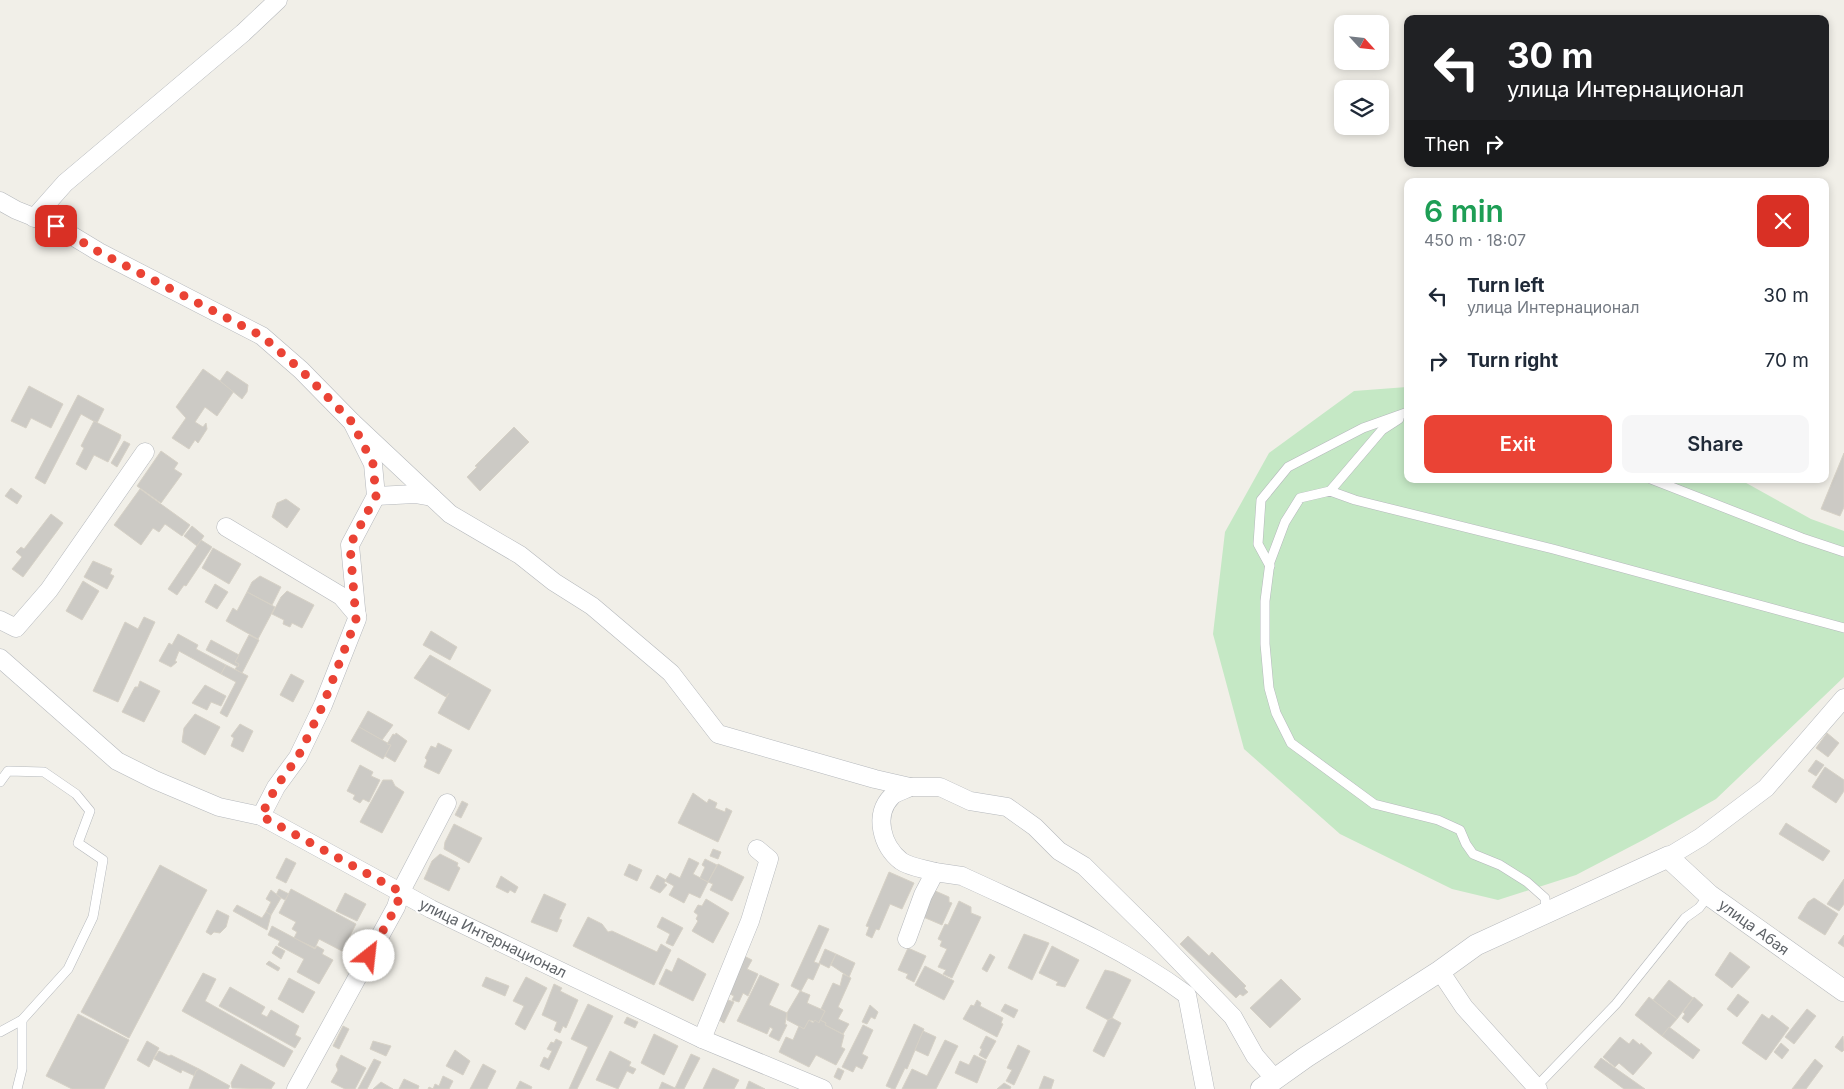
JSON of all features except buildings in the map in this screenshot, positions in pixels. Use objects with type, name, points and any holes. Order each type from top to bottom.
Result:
[{"type":"street","points":[[34,218],[65,183],[244,33],[278,0]]},
{"type":"street","points":[[0,201],[34,218],[56,226],[99,252],[262,336],[301,370],[352,422],[450,514],[520,555],[554,582],[592,606],[672,673],[718,734],[874,779],[910,787],[940,787],[970,800],[1007,807],[1035,827],[1059,851],[1084,866],[1233,1017],[1268,1084],[1440,972],[1476,945],[1668,857],[1701,838],[1766,788],[1844,698]]},
{"type":"street","points":[[261,816],[276,787],[298,757],[323,705],[356,615],[350,545],[376,496],[373,464],[352,422]]},
{"type":"street","points":[[0,620],[16,628],[49,590],[145,452]]},
{"type":"street","points":[[376,496],[414,494],[432,497]]},
{"type":"street","points":[[226,527],[340,596],[356,615]]},
{"type":"street","name":"улица Интернационал","points":[[0,658],[117,761],[155,780],[219,807],[261,816],[431,909],[702,1038],[823,1089]]},
{"type":"street","points":[[910,787],[892,795],[882,813],[882,834],[892,852],[903,862],[935,872],[962,876],[1112,946],[1158,974],[1187,995],[1205,1089]]},
{"type":"street","points":[[296,1089],[396,907],[401,892],[447,803]]},
{"type":"street","points":[[702,1038],[750,921],[769,859],[758,850]]},
{"type":"street","name":"улица Абая","points":[[1668,857],[1710,895],[1844,991]]},
{"type":"street","points":[[907,939],[923,895],[935,872]]},
{"type":"street","points":[[1440,972],[1464,1007],[1537,1088]]},
{"type":"lane","points":[[1270,566],[1258,544],[1261,500],[1288,467],[1362,428],[1404,413]]},
{"type":"lane","points":[[1330,491],[1382,430],[1404,415]]},
{"type":"lane","points":[[1661,483],[1802,538],[1844,552]]},
{"type":"lane","points":[[1546,912],[1545,898],[1527,882],[1500,865],[1474,854],[1466,844],[1460,830],[1430,818],[1374,804],[1291,743],[1276,713],[1269,688],[1265,644],[1265,601],[1270,566],[1285,522],[1300,498],[1330,491],[1355,500],[1553,549],[1844,628]]},
{"type":"lane","points":[[0,782],[8,771],[44,772],[76,794],[90,811],[78,843],[103,860],[93,917],[68,969],[22,1020],[0,1032]]},
{"type":"lane","points":[[1537,1088],[1616,1004],[1685,918],[1699,908],[1710,895]]},
{"type":"lane","points":[[17,1089],[22,1069],[22,1020]]},
{"type":"green space","points":[[1404,387],[1404,483],[1746,483],[1811,519],[1844,531],[1844,677],[1716,799],[1576,875],[1498,900],[1452,889],[1340,834],[1244,749],[1213,634],[1225,532],[1269,453],[1354,391]]},
{"type":"route","points":[[56,226],[99,252],[262,336],[301,370],[352,422],[373,464],[376,496],[350,545],[354,575],[356,620],[323,705],[298,757],[276,787],[261,816],[401,892],[396,907],[369,956]]}]
